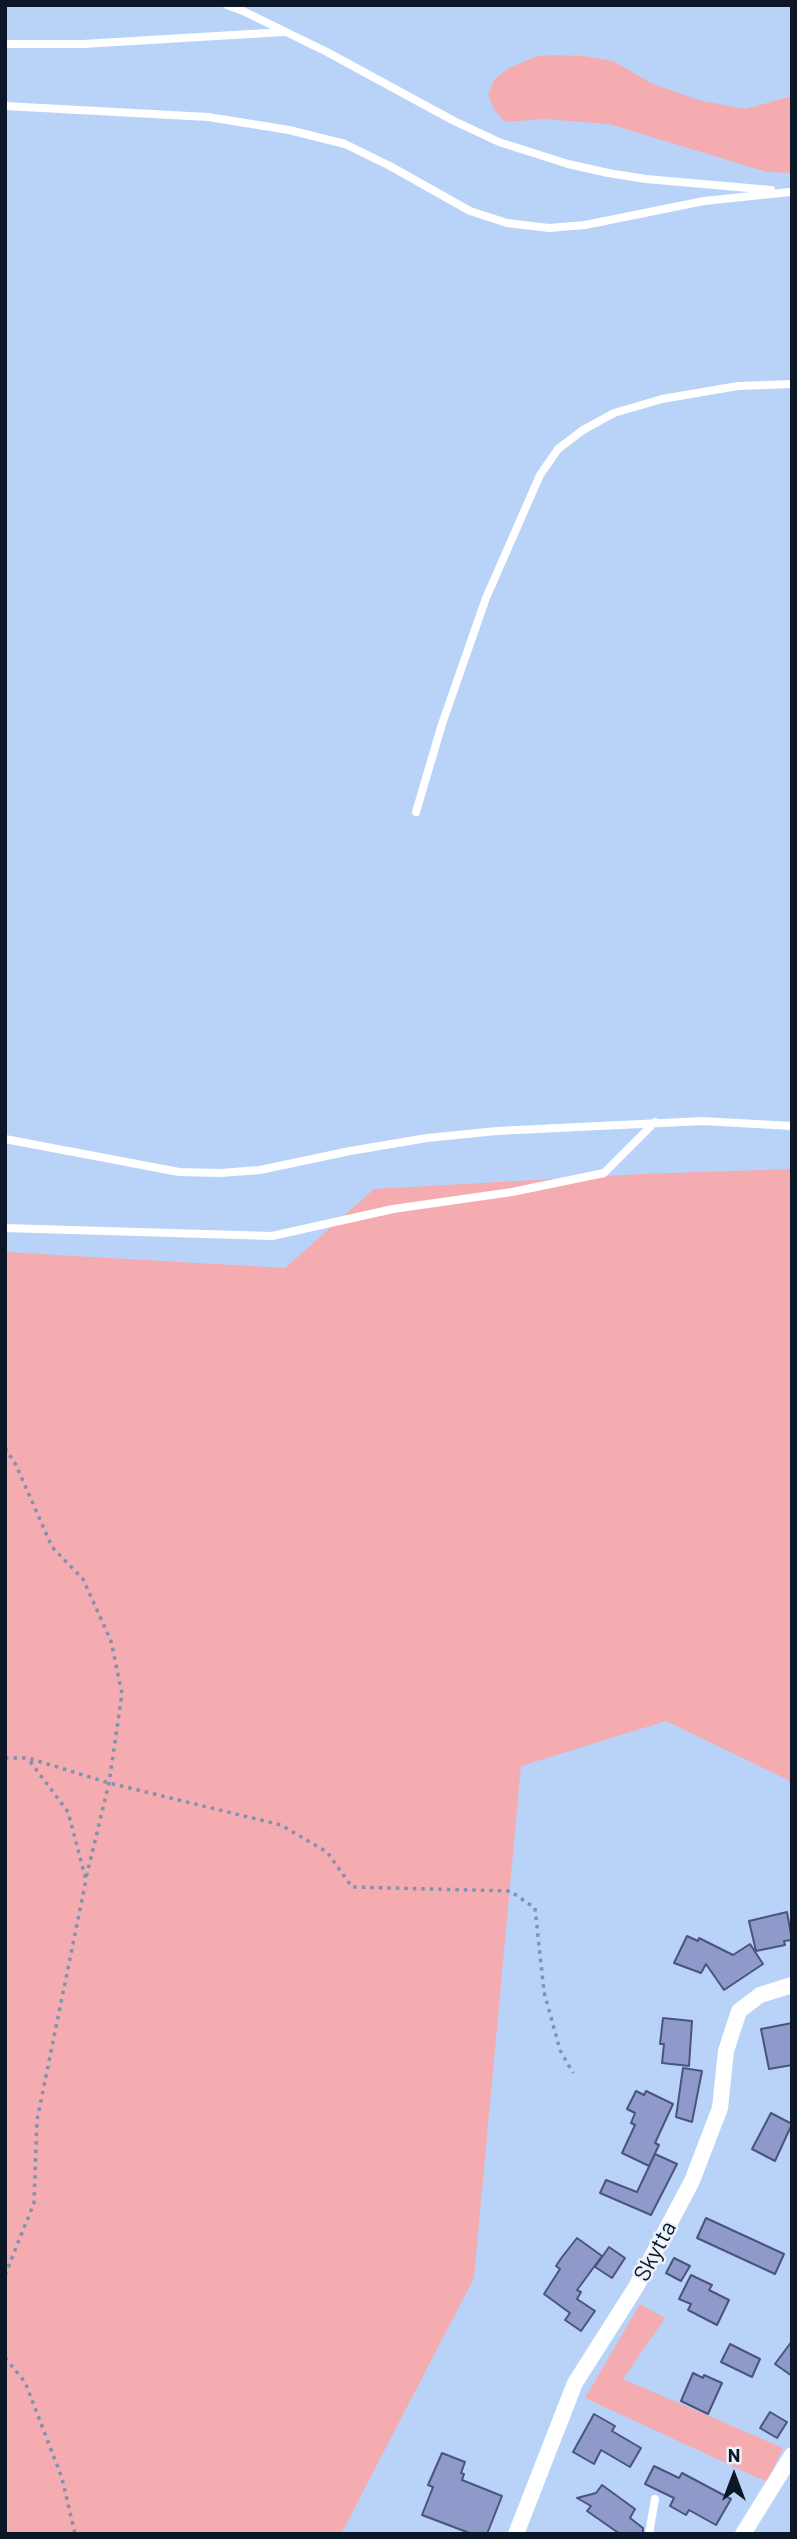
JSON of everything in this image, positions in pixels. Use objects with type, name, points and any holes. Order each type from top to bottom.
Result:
[{"type":"street","name":"Skytta","points":[[516,2534],[575,2384],[636,2287],[692,2181],[720,2108],[726,2051],[739,2011],[760,1995],[792,1985]]},
{"type":"street","points":[[743,2534],[792,2455]]},
{"type":"lane","points":[[227,5],[287,32],[499,142],[568,164],[646,179],[791,192]]},
{"type":"lane","points":[[5,44],[83,44],[287,32]]},
{"type":"lane","points":[[5,106],[208,117],[289,130],[345,144],[470,211],[507,223],[548,228],[586,225],[704,201],[791,192]]},
{"type":"lane","points":[[416,812],[442,724],[486,598],[540,475],[558,449],[583,430],[614,413],[662,399],[738,386],[792,384]]},
{"type":"lane","points":[[5,1139],[179,1172],[220,1173],[260,1170],[350,1151],[497,1131],[702,1121],[792,1126]]},
{"type":"lane","points":[[5,1228],[272,1236],[393,1209],[512,1192],[604,1173],[655,1122]]},
{"type":"lane","points":[[649,2534],[655,2499]]},
{"type":"path","points":[[5,1448],[16,1465],[52,1547],[83,1579],[111,1641],[122,1694],[109,1783],[86,1880],[37,2120],[34,2203],[5,2275]]},
{"type":"path","points":[[5,1758],[28,1758],[109,1783],[281,1825],[327,1852],[352,1887],[510,1891],[535,1908],[544,1992],[560,2050],[573,2073]]},
{"type":"path","points":[[28,1758],[68,1812],[86,1880]]},
{"type":"path","points":[[5,2358],[25,2382],[62,2477],[75,2534]]},
{"type":"shaded area","points":[[556,55],[613,61],[651,83],[698,100],[746,109],[792,96],[792,173],[767,172],[609,124],[544,119],[504,122],[488,95],[494,80],[507,69],[537,56]]},
{"type":"shaded area","points":[[792,1169],[792,1789],[788,1780],[666,1721],[521,1766],[474,2278],[341,2534],[5,2534],[5,1252],[285,1268],[374,1189],[642,1174]]},
{"type":"shaded area","points":[[640,2304],[665,2318],[623,2379],[783,2448],[767,2482],[585,2398]]},
{"type":"building","points":[[787,1912],[792,1940],[784,1941],[785,1945],[756,1951],[749,1921]]},
{"type":"building","points":[[687,1936],[698,1941],[699,1938],[733,1955],[750,1944],[763,1964],[724,1990],[706,1964],[701,1973],[674,1963]]},
{"type":"building","points":[[663,2018],[692,2021],[689,2066],[662,2063],[664,2044],[660,2044]]},
{"type":"building","points":[[792,2023],[792,2065],[769,2069],[761,2029]]},
{"type":"building","points":[[683,2068],[702,2071],[692,2122],[676,2117]]},
{"type":"building","points":[[636,2091],[644,2095],[646,2091],[673,2104],[655,2143],[659,2145],[649,2166],[622,2153],[635,2125],[631,2123],[635,2113],[627,2109]]},
{"type":"building","points":[[771,2113],[792,2124],[775,2161],[752,2149]]},
{"type":"building","points":[[655,2154],[677,2164],[651,2215],[600,2193],[606,2180],[637,2192]]},
{"type":"building","points":[[706,2218],[784,2254],[775,2274],[697,2238]]},
{"type":"building","points":[[577,2238],[602,2256],[577,2290],[581,2292],[577,2299],[595,2311],[581,2331],[565,2320],[570,2313],[544,2294],[560,2269],[556,2266]]},
{"type":"building","points":[[609,2247],[625,2258],[612,2278],[595,2267]]},
{"type":"building","points":[[674,2258],[690,2266],[681,2281],[666,2273]]},
{"type":"building","points":[[691,2275],[712,2285],[709,2290],[729,2300],[717,2325],[688,2310],[691,2304],[679,2299]]},
{"type":"building","points":[[792,2341],[792,2376],[775,2364]]},
{"type":"building","points":[[730,2344],[760,2359],[752,2377],[721,2362]]},
{"type":"building","points":[[693,2373],[722,2383],[708,2414],[681,2401]]},
{"type":"building","points":[[770,2412],[787,2422],[777,2438],[760,2428]]},
{"type":"building","points":[[594,2414],[615,2426],[612,2431],[641,2448],[630,2467],[601,2450],[594,2464],[573,2452]]},
{"type":"building","points":[[442,2453],[465,2462],[461,2473],[464,2474],[462,2480],[502,2496],[487,2534],[472,2534],[422,2515],[433,2487],[428,2485]]},
{"type":"building","points":[[654,2466],[679,2478],[682,2473],[731,2499],[716,2525],[689,2510],[686,2515],[670,2506],[674,2498],[645,2484]]},
{"type":"building","points":[[602,2485],[635,2509],[630,2518],[643,2528],[643,2534],[620,2534],[587,2511],[591,2506],[577,2498],[596,2493]]}]
